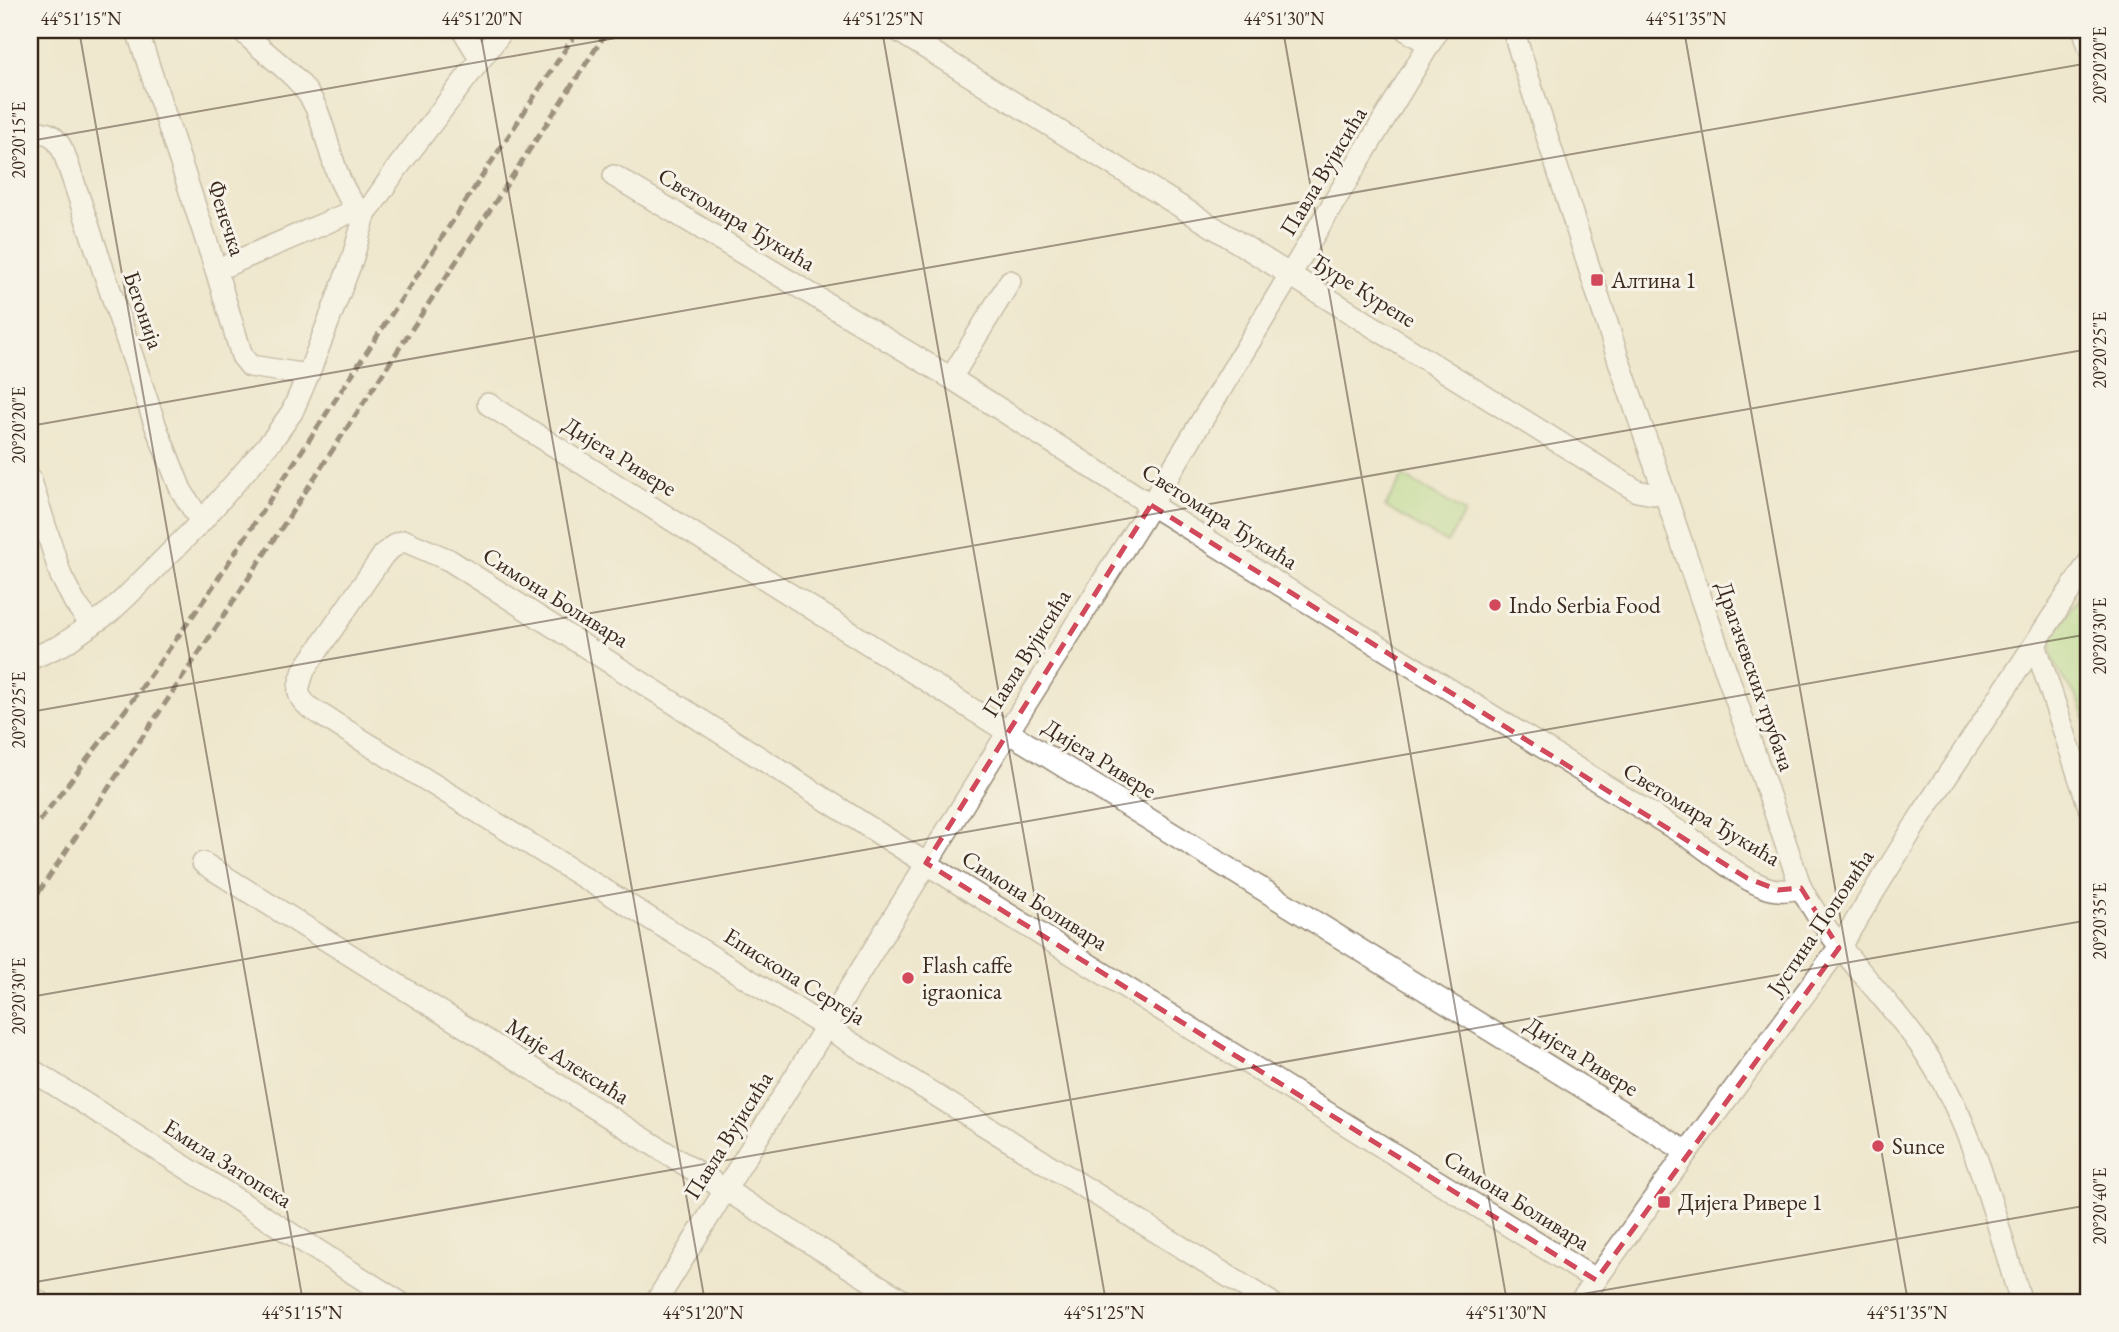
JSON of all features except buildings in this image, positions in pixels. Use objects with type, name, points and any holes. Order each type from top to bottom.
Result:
[{"type":"street","name":"Фенечка","points":[[137,30],[242,356],[246,362],[258,368],[308,375]]},
{"type":"street","points":[[242,30],[285,68],[304,89],[314,105],[345,188],[362,212]]},
{"type":"street","points":[[463,30],[480,58]]},
{"type":"street","points":[[30,659],[62,645],[126,597],[201,522],[273,439],[292,412],[308,375],[352,260],[362,212],[503,30]]},
{"type":"street","name":"Ђуре Курепе","points":[[897,30],[1637,491],[1653,494],[1663,491]]},
{"type":"street","points":[[1406,30],[1434,37]]},
{"type":"street","name":"Драгачевских трубача","points":[[1513,30],[1616,352],[1801,888],[1816,917],[1839,948],[1890,1006],[1939,1075],[1956,1108],[1971,1147],[2021,1302]]},
{"type":"street","points":[[2084,30],[2089,47]]},
{"type":"street","name":"Павла Вујисића","points":[[656,1302],[926,863],[1151,505],[1434,37]]},
{"type":"street","name":"Бегонија","points":[[30,134],[39,132],[54,135],[64,153],[156,427],[181,490],[201,522]]},
{"type":"street","name":"Светомира Ђукића","points":[[614,176],[951,378],[1681,833],[1747,878],[1778,890],[1801,888]]},
{"type":"street","points":[[216,270],[362,212]]},
{"type":"street","points":[[951,378],[1010,281]]},
{"type":"street","name":"Дијега Ривере","points":[[488,404],[1008,732],[1686,1152]]},
{"type":"street","points":[[30,478],[61,576],[75,603],[92,625]]},
{"type":"street","name":"Симона Боливара","points":[[298,690],[304,670],[391,547],[405,541],[449,560],[926,863],[1596,1280]]},
{"type":"street","name":"Јустина Поповића","points":[[1580,1302],[1686,1152],[1839,948],[1922,814],[2089,562]]},
{"type":"street","points":[[2035,644],[2089,807]]},
{"type":"street","name":"Епископа Сергеја","points":[[298,690],[301,701],[310,708],[1270,1302]]},
{"type":"street","name":"Мије Алексића","points":[[203,863],[905,1302]]},
{"type":"street","name":"Емила Затопека","points":[[30,1069],[399,1302]]},
{"type":"street","points":[[30,1296],[40,1302]]},
{"type":"highlighted area","points":[[1151,505],[1747,878],[1778,890],[1801,888],[1839,948],[1596,1280],[926,863]]},
{"type":"green space","points":[[1403,476],[1465,512],[1447,543],[1385,507]]},
{"type":"green space","points":[[2089,579],[2089,732],[2080,703],[2058,670],[2051,647],[2052,638]]},
{"type":"railway","points":[[30,833],[130,704],[206,597],[578,30]]},
{"type":"railway","points":[[30,905],[227,611],[608,30]]},
{"type":"place","name":"Алтина 1","points":[[1597,280]]},
{"type":"place","name":"Indo Serbia Food","points":[[1495,605]]},
{"type":"place","name":"Flash caffe igraonica","points":[[908,978]]},
{"type":"place","name":"Sunce","points":[[1878,1146]]},
{"type":"place","name":"Дијега Ривере 1","points":[[1664,1202]]}]
